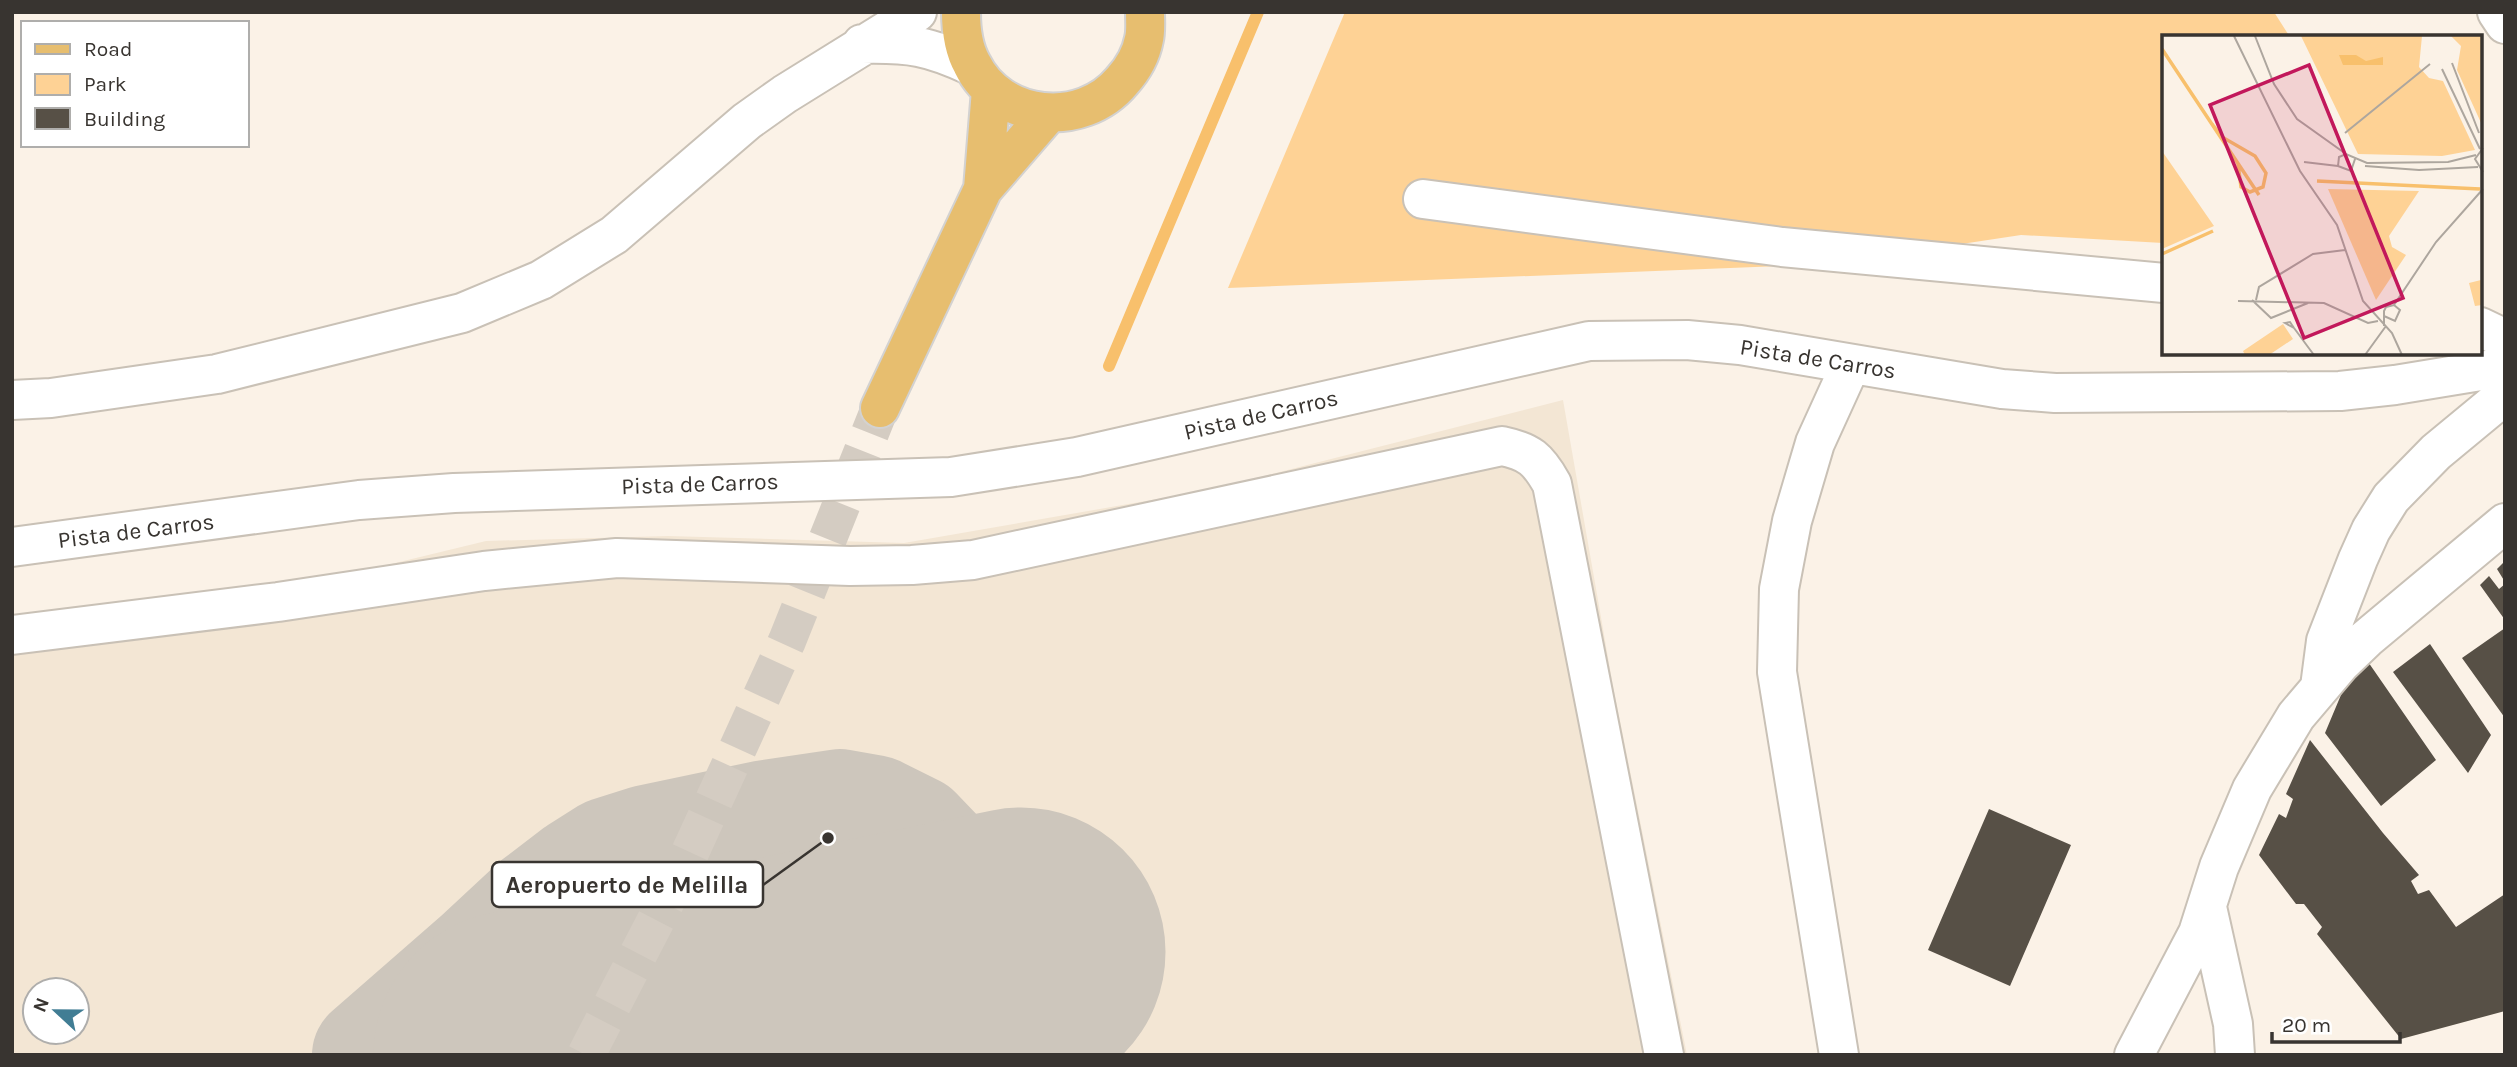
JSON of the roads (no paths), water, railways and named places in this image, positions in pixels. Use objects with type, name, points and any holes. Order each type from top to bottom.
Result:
[{"type":"main road","points":[[961,12],[963,41],[982,78],[1008,102],[1048,114],[1069,112],[1088,106],[1114,91],[1133,68],[1144,41],[1146,12]]},
{"type":"main road","points":[[982,78],[983,189]]},
{"type":"main road","points":[[880,408],[983,189],[1048,114]]},
{"type":"street","points":[[12,400],[51,398],[217,374],[462,313],[541,280],[614,235],[747,121],[862,44],[917,12]]},
{"type":"street","points":[[2497,12],[2505,24]]},
{"type":"street","points":[[862,44],[901,43],[937,50],[982,78]]},
{"type":"street","points":[[1423,199],[1782,247],[2162,283]]},
{"type":"street","points":[[2482,328],[2505,339]]},
{"type":"street","name":"Pista de Carros","points":[[12,547],[359,500],[454,493],[951,477],[1077,457],[1589,341],[1687,340],[1740,345],[2001,389],[2055,393],[2340,391],[2395,386],[2505,367]]},
{"type":"street","points":[[1839,1055],[1777,672],[1779,589],[1792,521],[1815,443],[1851,364]]},
{"type":"street","points":[[2320,687],[2326,641],[2371,530],[2391,498],[2436,452],[2505,395]]},
{"type":"street","points":[[12,635],[278,603],[484,571],[605,559],[850,566],[973,560],[1502,446],[1524,451],[1541,464],[1552,484],[1664,1055]]},
{"type":"street","points":[[2134,1055],[2187,957],[2231,837],[2252,789],[2278,743],[2320,687],[2366,639],[2505,523]]},
{"type":"street","points":[[2207,907],[2233,1024],[2235,1055]]},
{"type":"waterway","points":[[1109,366],[1258,12]]},
{"type":"tunnel","points":[[586,1055],[682,870],[787,641],[880,408]]},
{"type":"place","name":"Aeropuerto de Melilla","points":[[828,838]]}]
